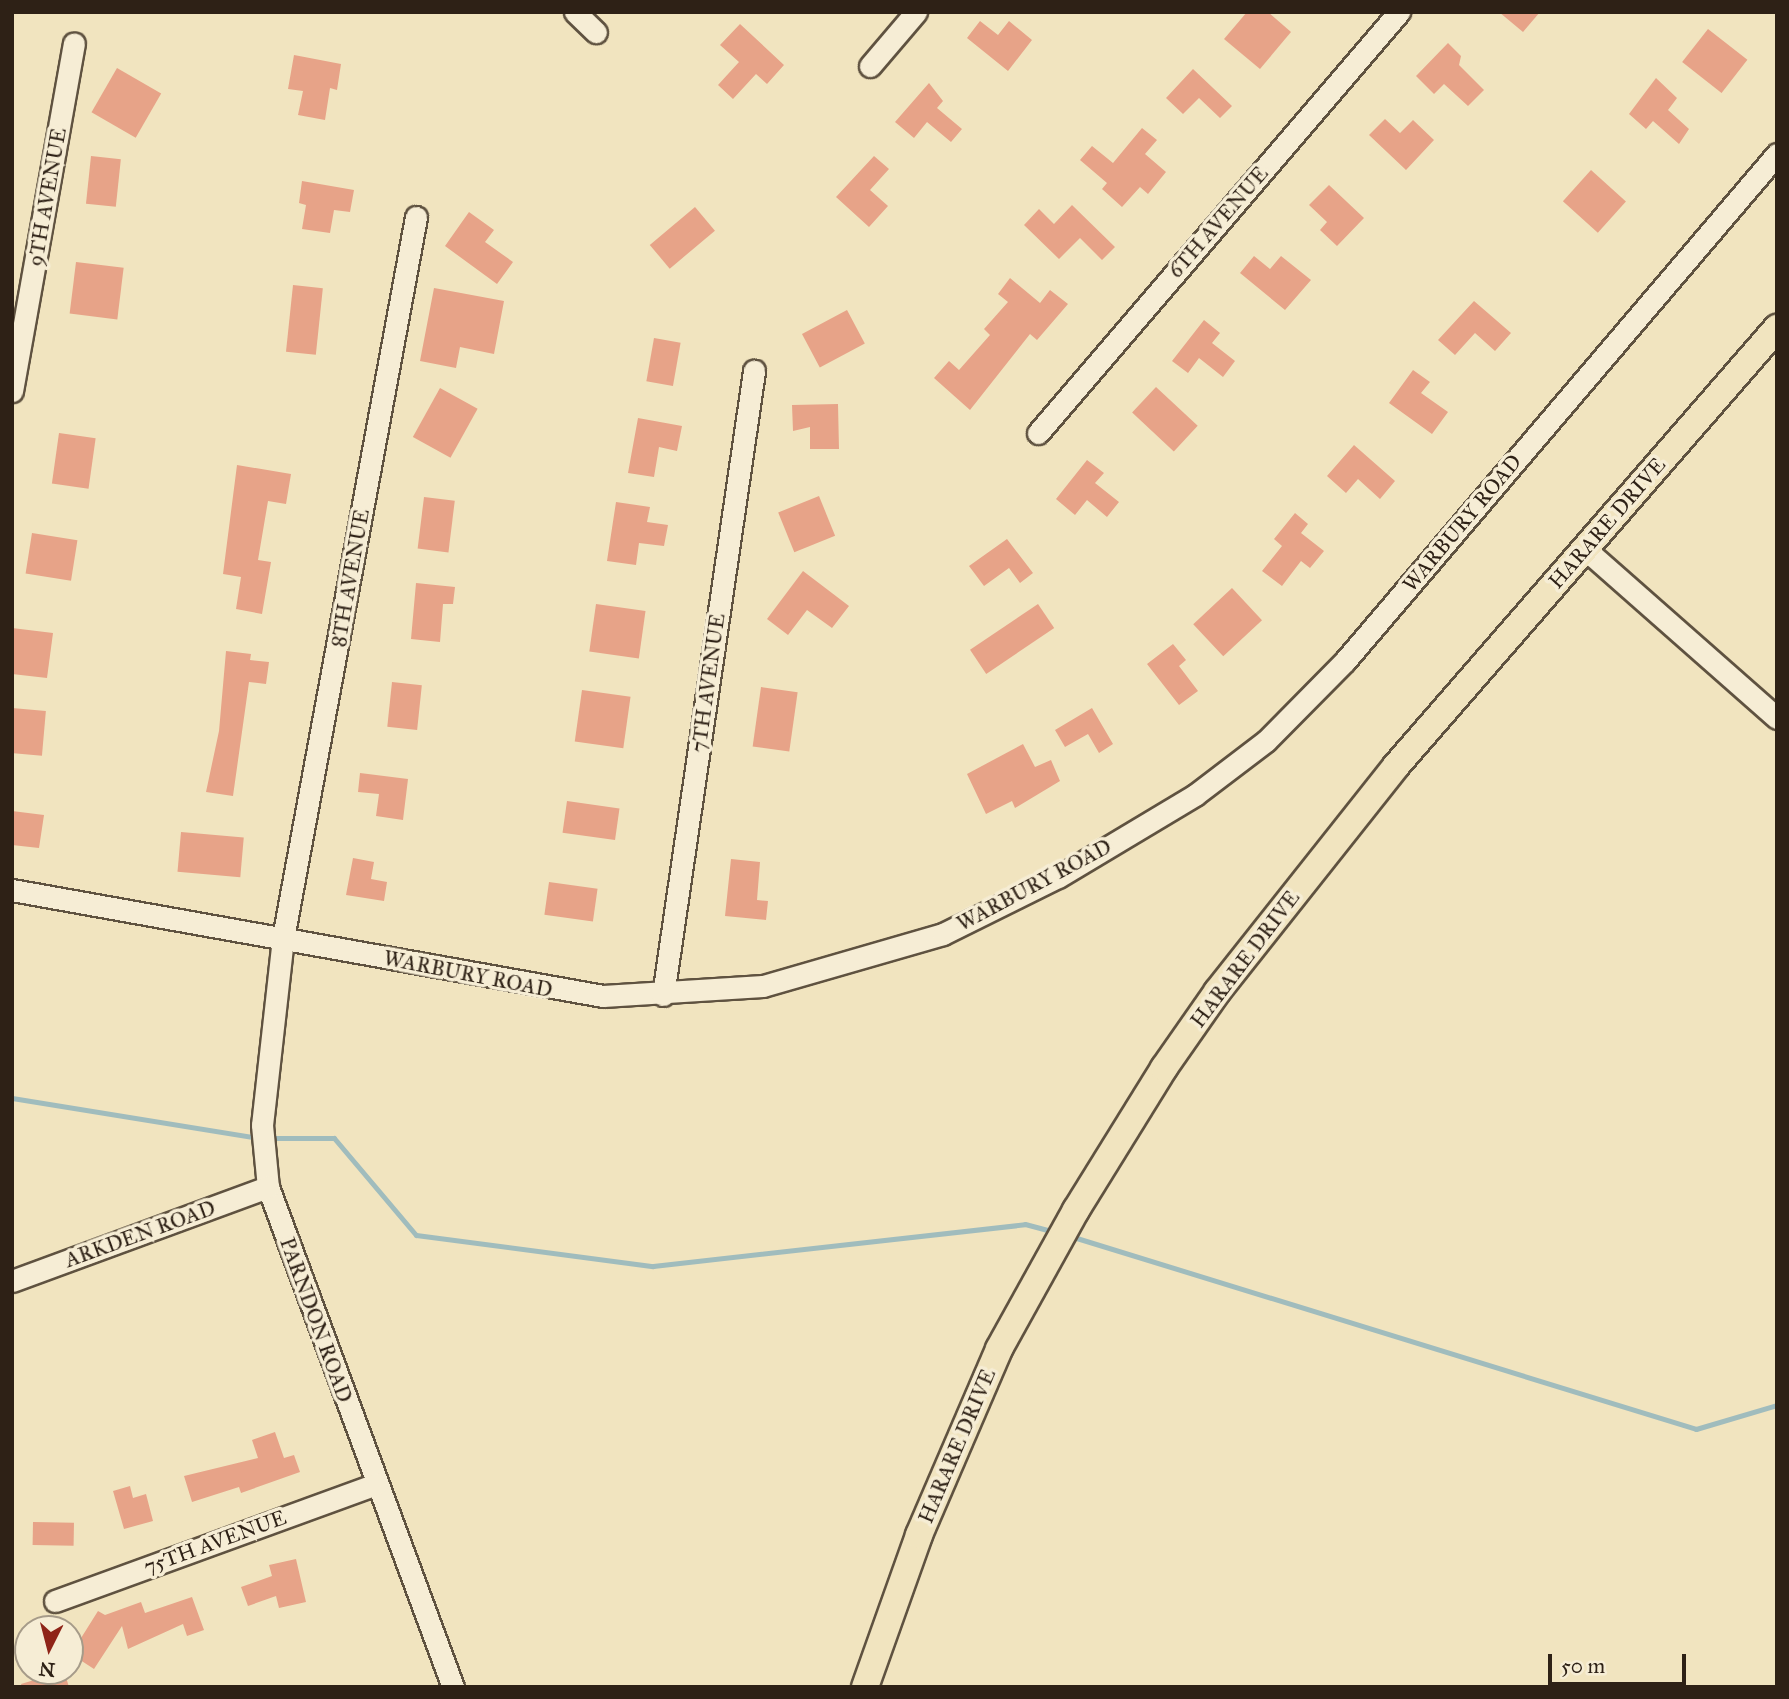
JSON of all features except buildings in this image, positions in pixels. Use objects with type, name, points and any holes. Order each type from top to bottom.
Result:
[{"type":"main road","name":"HARARE DRIVE","points":[[864,1687],[887,1615],[970,1412],[1076,1210],[1225,981],[1396,766],[1777,328]]},
{"type":"street","points":[[575,12],[596,32]]},
{"type":"street","points":[[870,66],[916,12]]},
{"type":"street","name":"6TH AVENUE","points":[[1038,433],[1399,12]]},
{"type":"street","name":"9TH AVENUE","points":[[12,391],[74,43]]},
{"type":"street","name":"WARBURY ROAD","points":[[12,890],[283,938],[550,990],[603,996],[663,995],[763,986],[943,934],[1058,877],[1231,769],[1266,741],[1345,661],[1777,154]]},
{"type":"street","name":"8TH AVENUE","points":[[283,938],[416,218]]},
{"type":"street","name":"7TH AVENUE","points":[[663,995],[754,371]]},
{"type":"street","points":[[1584,548],[1777,718]]},
{"type":"street","name":"PARNDON ROAD","points":[[283,938],[262,1125],[268,1187],[453,1687]]},
{"type":"street","name":"ARKDEN ROAD","points":[[12,1281],[268,1187]]},
{"type":"street","name":"75TH AVENUE","points":[[55,1601],[376,1484]]},
{"type":"waterway","points":[[12,1098],[258,1138]]},
{"type":"waterway","points":[[267,1138],[334,1138],[416,1235],[653,1266],[1025,1224],[1054,1232]]},
{"type":"waterway","points":[[1070,1236],[1696,1429],[1777,1405]]}]
